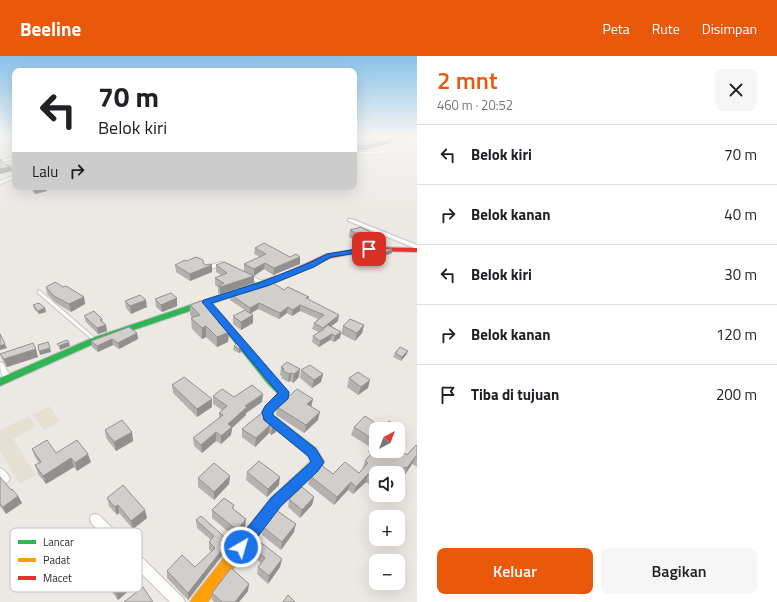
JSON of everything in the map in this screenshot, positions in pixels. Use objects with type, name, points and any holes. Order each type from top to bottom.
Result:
[{"type":"street","points":[[0,183],[12,177]]},
{"type":"street","points":[[350,220],[404,240],[417,247]]},
{"type":"street","points":[[0,365],[4,380],[95,340],[264,284],[329,256],[369,249],[417,250]]},
{"type":"street","points":[[207,268],[220,264],[231,268]]},
{"type":"street","points":[[238,271],[264,284]]},
{"type":"street","points":[[198,602],[276,502],[314,468],[318,462],[312,452],[268,417],[267,412],[284,396],[283,392],[207,302]]},
{"type":"street","points":[[95,519],[104,528]]},
{"type":"street","points":[[142,565],[180,602]]},
{"type":"lane","points":[[39,292],[95,340]]},
{"type":"shaded area","points":[[49,406],[60,421],[44,430],[33,415]]},
{"type":"shaded area","points":[[29,416],[36,426],[13,439],[36,475],[20,484],[0,451],[0,430]]},
{"type":"building","points":[[0,162],[11,167],[0,169]]},
{"type":"building","points":[[361,227],[383,239],[367,239],[350,230]]},
{"type":"building","points":[[264,243],[290,257],[296,254],[300,257],[274,268],[265,263],[254,269],[244,264],[266,254],[255,248]]},
{"type":"building","points":[[378,249],[392,249],[385,253]]},
{"type":"building","points":[[196,257],[203,260],[203,263],[206,265],[212,265],[190,274],[175,265],[185,260],[187,261]]},
{"type":"building","points":[[224,262],[254,276],[220,287],[218,286],[224,283],[215,278],[227,273],[216,265]]},
{"type":"building","points":[[55,282],[63,287],[66,286],[84,297],[69,304],[54,296],[46,287]]},
{"type":"building","points":[[263,283],[268,286],[273,283],[284,290],[288,287],[309,297],[306,298],[339,315],[323,328],[314,323],[324,315],[300,305],[293,310],[288,307],[280,313],[259,303],[250,308],[230,294]]},
{"type":"building","points":[[171,293],[177,298],[161,305],[155,299]]},
{"type":"building","points":[[140,295],[146,300],[130,306],[125,301]]},
{"type":"building","points":[[204,300],[223,320],[218,322],[229,332],[217,337],[206,326],[202,328],[191,318],[200,315],[190,305]]},
{"type":"building","points":[[39,303],[45,308],[38,311],[33,305]]},
{"type":"building","points":[[245,310],[253,315],[241,322],[233,316]]},
{"type":"building","points":[[94,311],[102,319],[100,320],[106,325],[97,328],[84,316]]},
{"type":"building","points":[[350,319],[364,325],[357,333],[343,326]]},
{"type":"building","points":[[328,325],[341,332],[335,336],[332,334],[320,341],[313,336],[324,329]]},
{"type":"building","points":[[129,327],[137,333],[118,343],[112,339],[97,346],[91,341]]},
{"type":"building","points":[[0,334],[5,344],[0,346]]},
{"type":"building","points":[[67,340],[69,342],[59,346],[57,344]]},
{"type":"building","points":[[48,342],[50,348],[39,351],[38,345]]},
{"type":"building","points":[[33,343],[36,349],[4,359],[0,354]]},
{"type":"building","points":[[237,343],[241,348],[239,349],[234,346]]},
{"type":"building","points":[[400,347],[408,351],[402,357],[395,353]]},
{"type":"building","points":[[287,362],[300,369],[294,374],[289,374],[282,370],[284,369],[281,367]]},
{"type":"building","points":[[310,365],[323,374],[314,380],[301,370]]},
{"type":"building","points":[[358,372],[370,380],[361,387],[349,378]]},
{"type":"building","points":[[184,377],[212,399],[197,409],[172,385]]},
{"type":"building","points":[[252,385],[263,394],[245,406],[247,407],[228,424],[232,427],[221,436],[216,432],[201,445],[193,438],[223,415],[219,413],[227,406],[213,396],[222,389],[234,397]]},
{"type":"building","points":[[297,389],[313,399],[307,404],[320,412],[306,425],[277,407]]},
{"type":"building","points":[[263,412],[277,424],[272,427],[270,425],[256,438],[242,429]]},
{"type":"building","points":[[365,416],[374,422],[369,422],[369,437],[354,427]]},
{"type":"building","points":[[122,420],[132,432],[114,442],[105,430]]},
{"type":"building","points":[[47,440],[56,453],[77,440],[88,454],[75,463],[71,458],[43,476],[35,465],[41,462],[32,449]]},
{"type":"building","points":[[416,445],[417,446],[417,457],[416,456],[407,468],[405,466],[369,466],[369,475],[356,487],[351,482],[337,497],[310,476],[321,465],[333,474],[345,462],[359,473],[368,463],[365,461],[369,456],[369,458],[405,458],[405,454],[407,455]]},
{"type":"building","points":[[259,461],[280,477],[268,489],[247,472]]},
{"type":"building","points":[[214,463],[230,476],[214,492],[198,478]]},
{"type":"building","points":[[0,477],[18,496],[3,507],[0,504]]},
{"type":"building","points":[[123,485],[145,510],[131,521],[118,505],[115,507],[107,498]]},
{"type":"building","points":[[302,487],[314,497],[302,510],[289,499]]},
{"type":"building","points":[[224,498],[234,505],[232,508],[246,519],[237,530],[212,510]]},
{"type":"building","points":[[276,510],[296,524],[282,542],[263,527]]},
{"type":"building","points":[[201,516],[229,541],[188,593],[167,571],[182,555],[195,567],[215,548],[209,542],[214,536],[196,520]]},
{"type":"building","points":[[259,541],[282,559],[269,576],[258,567],[265,558],[253,548]]},
{"type":"building","points":[[231,568],[249,584],[235,602],[222,602],[212,593]]},
{"type":"building","points":[[143,587],[153,602],[124,602],[137,592],[142,592]]},
{"type":"building","points":[[288,595],[295,602],[283,602]]},
{"type":"traffic: fast","points":[[0,382],[95,340],[279,278]]},
{"type":"traffic: fast","points":[[214,311],[271,380],[283,392],[284,396],[267,412],[268,417],[312,452],[318,462],[276,502]]},
{"type":"traffic: slow","points":[[198,602],[276,502]]},
{"type":"traffic: jam","points":[[279,278],[329,256],[369,249],[417,250]]},
{"type":"route","points":[[241,547],[276,502],[314,468],[318,462],[312,452],[268,417],[267,412],[284,396],[283,392],[271,380],[207,302],[264,284],[329,256],[369,249]]}]
